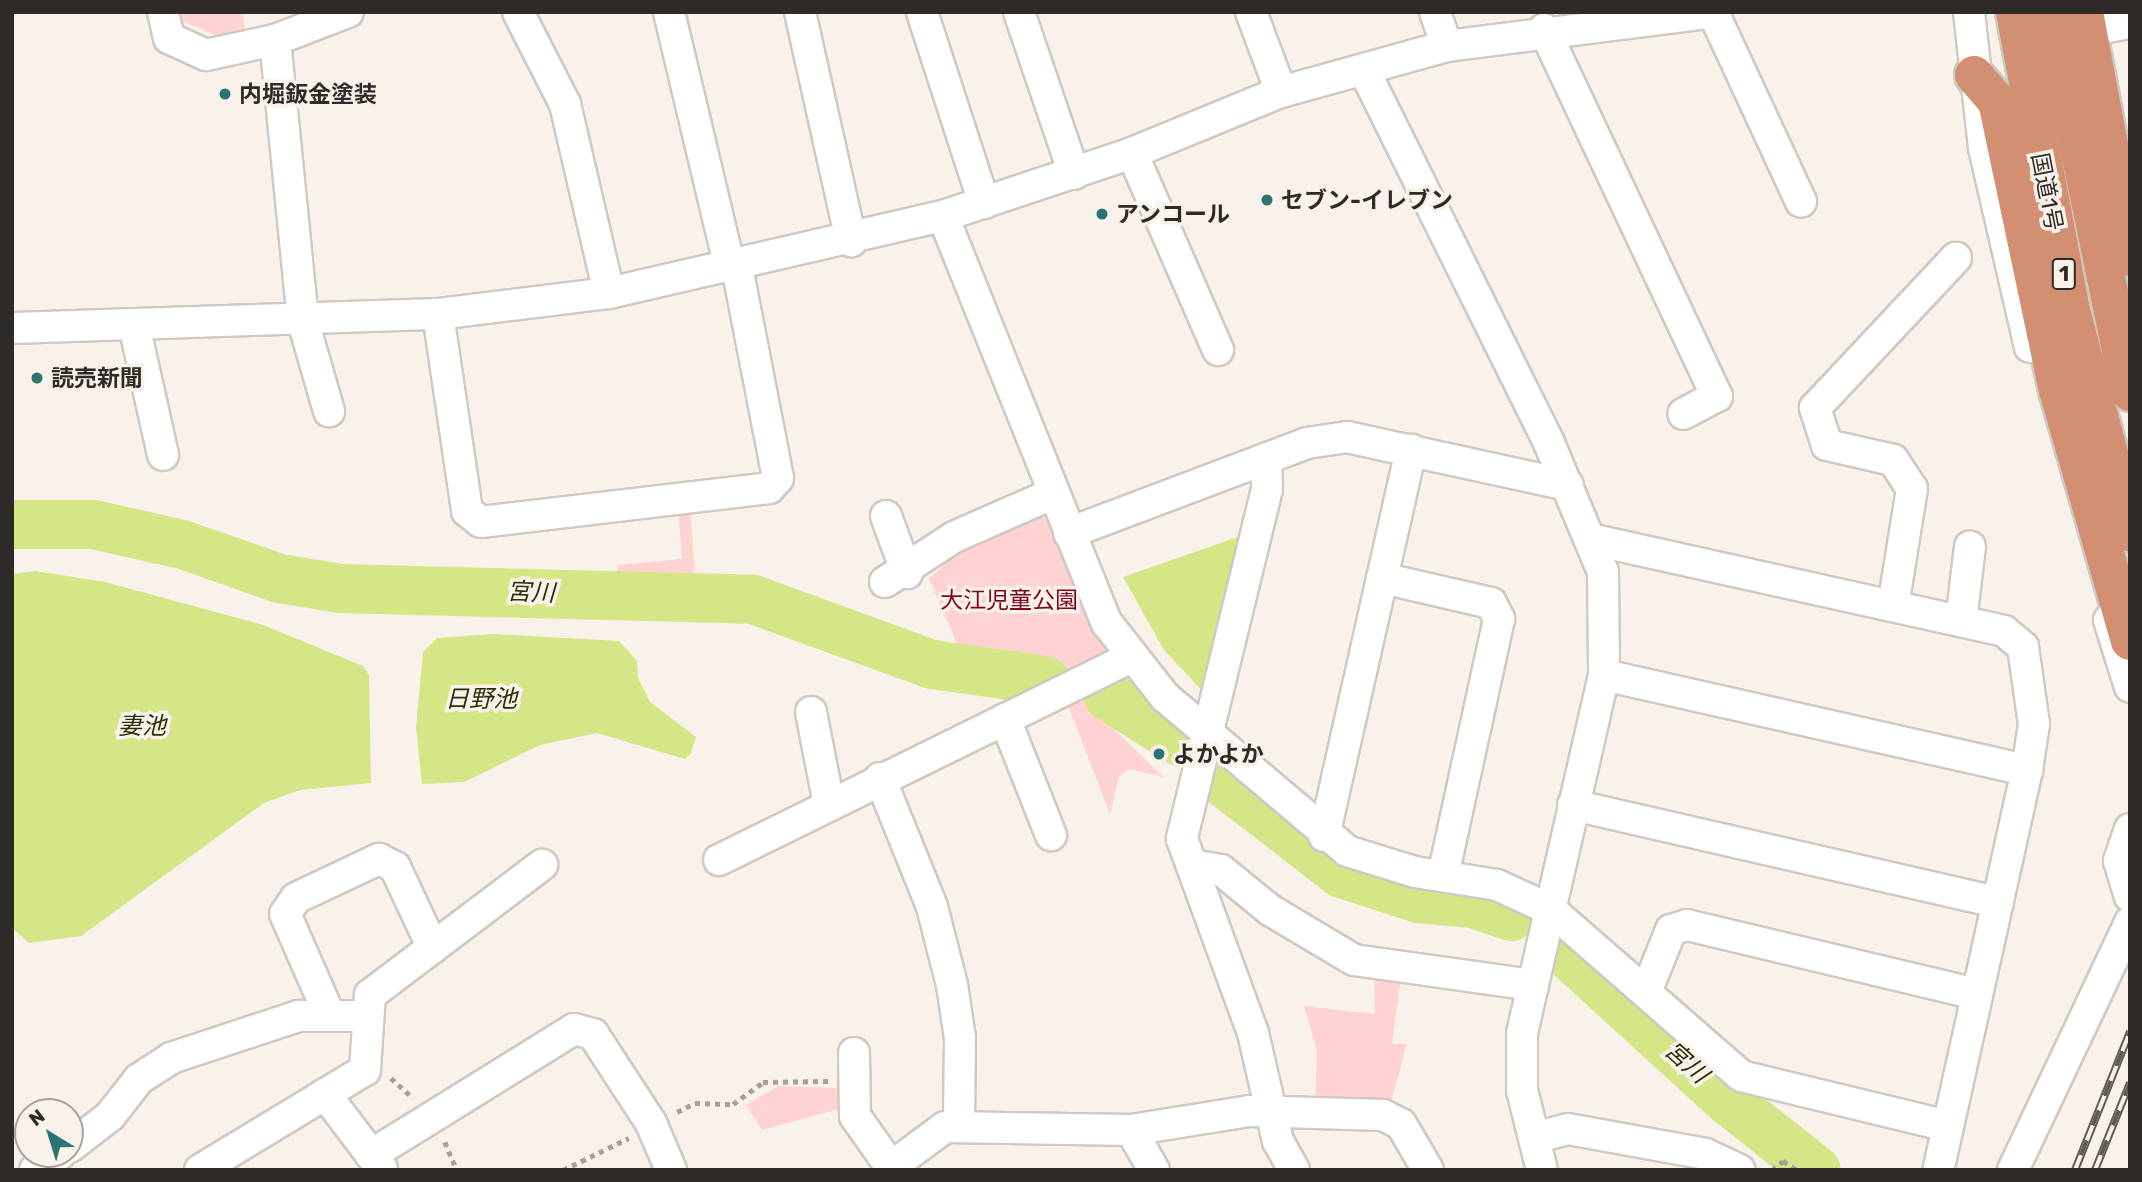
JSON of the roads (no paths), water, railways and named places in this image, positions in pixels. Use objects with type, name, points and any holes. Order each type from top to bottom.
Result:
[{"type":"highway","name":"国道1号","points":[[2015,12],[2071,311],[2130,532]]},
{"type":"highway","name":"国道1号","points":[[2051,12],[2130,392]]},
{"type":"highway","points":[[2103,19],[2130,257]]},
{"type":"highway","points":[[1974,75],[1997,101],[2082,484],[2130,641]]},
{"type":"street","points":[[163,12],[169,38],[206,55],[275,40],[348,12]]},
{"type":"street","points":[[518,12],[565,104],[608,293]]},
{"type":"street","points":[[438,314],[467,511],[481,522],[769,488],[778,478],[734,268],[669,12]]},
{"type":"street","points":[[800,12],[851,240]]},
{"type":"street","points":[[922,12],[984,203]]},
{"type":"street","points":[[1019,12],[1074,174]]},
{"type":"street","points":[[1251,12],[1281,92]]},
{"type":"street","points":[[1435,12],[1447,46]]},
{"type":"street","points":[[12,328],[303,321],[438,314],[608,293],[734,268],[943,216],[1132,153],[1281,92],[1447,46],[1544,29],[1651,15],[1714,12],[1801,202]]},
{"type":"street","points":[[1969,12],[1984,148],[2046,412],[2130,687]]},
{"type":"street","points":[[2103,19],[2129,168]]},
{"type":"street","points":[[1544,29],[1717,396],[1683,414]]},
{"type":"street","points":[[275,40],[303,321],[329,411]]},
{"type":"street","points":[[1364,70],[1594,541],[1608,603],[1604,675],[1533,985],[1519,1066],[1542,1170]]},
{"type":"street","points":[[1132,153],[1217,350]]},
{"type":"street","points":[[943,216],[1052,494],[1129,658],[1211,738],[1324,836],[1347,851],[1443,876],[1497,885],[1551,910],[1741,1076],[1948,1126]]},
{"type":"street","points":[[1892,606],[1912,489],[1894,460],[1827,445],[1815,408],[1906,295],[1956,258]]},
{"type":"street","points":[[134,325],[163,455]]},
{"type":"street","points":[[1069,533],[1266,459],[1347,437],[1568,485]]},
{"type":"street","points":[[1324,836],[1411,450]]},
{"type":"street","points":[[1266,459],[1267,489],[1211,738],[1183,822],[1192,865],[1253,1033],[1271,1112],[1294,1170]]},
{"type":"street","points":[[886,516],[896,577],[954,537],[1052,494]]},
{"type":"street","points":[[1594,541],[2004,631],[2023,647],[2034,724],[2027,770],[1938,1170]]},
{"type":"street","points":[[1961,621],[1970,547]]},
{"type":"street","points":[[1382,578],[1491,603],[1499,619],[1443,876]]},
{"type":"street","points":[[719,860],[880,778],[1129,658]]},
{"type":"street","points":[[1604,675],[2027,770]]},
{"type":"street","points":[[811,712],[828,805]]},
{"type":"street","points":[[1005,719],[1051,835]]},
{"type":"street","points":[[880,778],[932,906],[952,985],[961,1038],[959,1126]]},
{"type":"street","points":[[1573,805],[1998,902]]},
{"type":"street","points":[[2130,829],[2119,861],[2130,896]]},
{"type":"street","points":[[329,1014],[285,914],[296,898],[379,859],[395,867],[433,948]]},
{"type":"street","points":[[200,1170],[365,1070],[370,995],[542,865]]},
{"type":"street","points":[[1192,865],[1221,870],[1270,910],[1354,960],[1533,985]]},
{"type":"street","points":[[2013,1170],[2130,922]]},
{"type":"street","points":[[1646,992],[1671,930],[1687,925],[1977,994]]},
{"type":"street","points":[[84,1136],[110,1116],[139,1079],[171,1058],[258,1027],[329,1014],[368,1016]]},
{"type":"street","points":[[325,1094],[376,1162],[574,1029],[593,1034],[651,1123],[671,1170]]},
{"type":"street","points":[[854,1067],[855,1116],[892,1168],[945,1127],[1131,1130],[1271,1112],[1383,1115],[1401,1124],[1428,1170]]},
{"type":"street","points":[[1534,1138],[1568,1129],[1705,1154],[1740,1170]]},
{"type":"street","points":[[1131,1130],[1154,1170]]},
{"type":"water","points":[[1241,536],[1206,695],[1164,650],[1123,577]]},
{"type":"water","name":"妻池","points":[[35,571],[105,582],[263,625],[363,666],[369,675],[371,783],[300,790],[264,803],[81,936],[29,943],[12,928],[12,574]]},
{"type":"water","name":"日野池","points":[[493,634],[619,641],[637,661],[638,678],[650,702],[696,737],[691,753],[685,759],[597,733],[540,745],[464,782],[422,784],[416,728],[423,652],[437,638]]},
{"type":"waterway","name":"宮川","points":[[12,524],[93,524],[182,544],[279,578],[340,588],[753,599],[932,664],[1045,680]]},
{"type":"waterway","name":"宮川","points":[[1108,696],[1181,742]]},
{"type":"waterway","name":"宮川","points":[[1227,785],[1341,873],[1418,898],[1472,903],[1511,916]]},
{"type":"waterway","name":"宮川","points":[[1562,949],[1725,1098],[1816,1170]]},
{"type":"railway","points":[[2075,1170],[2130,1032]]},
{"type":"railway","points":[[2095,1170],[2130,1083]]},
{"type":"place","name":"内堀鈑金塗装","points":[[225,94]]},
{"type":"place","name":"セブン-イレブン","points":[[1267,200]]},
{"type":"place","name":"アンコール","points":[[1102,214]]},
{"type":"place","name":"読売新聞","points":[[37,378]]},
{"type":"place","name":"よかよか","points":[[1159,754]]},
{"type":"park label","name":"大江児童公園","points":[[1009,600]]}]
